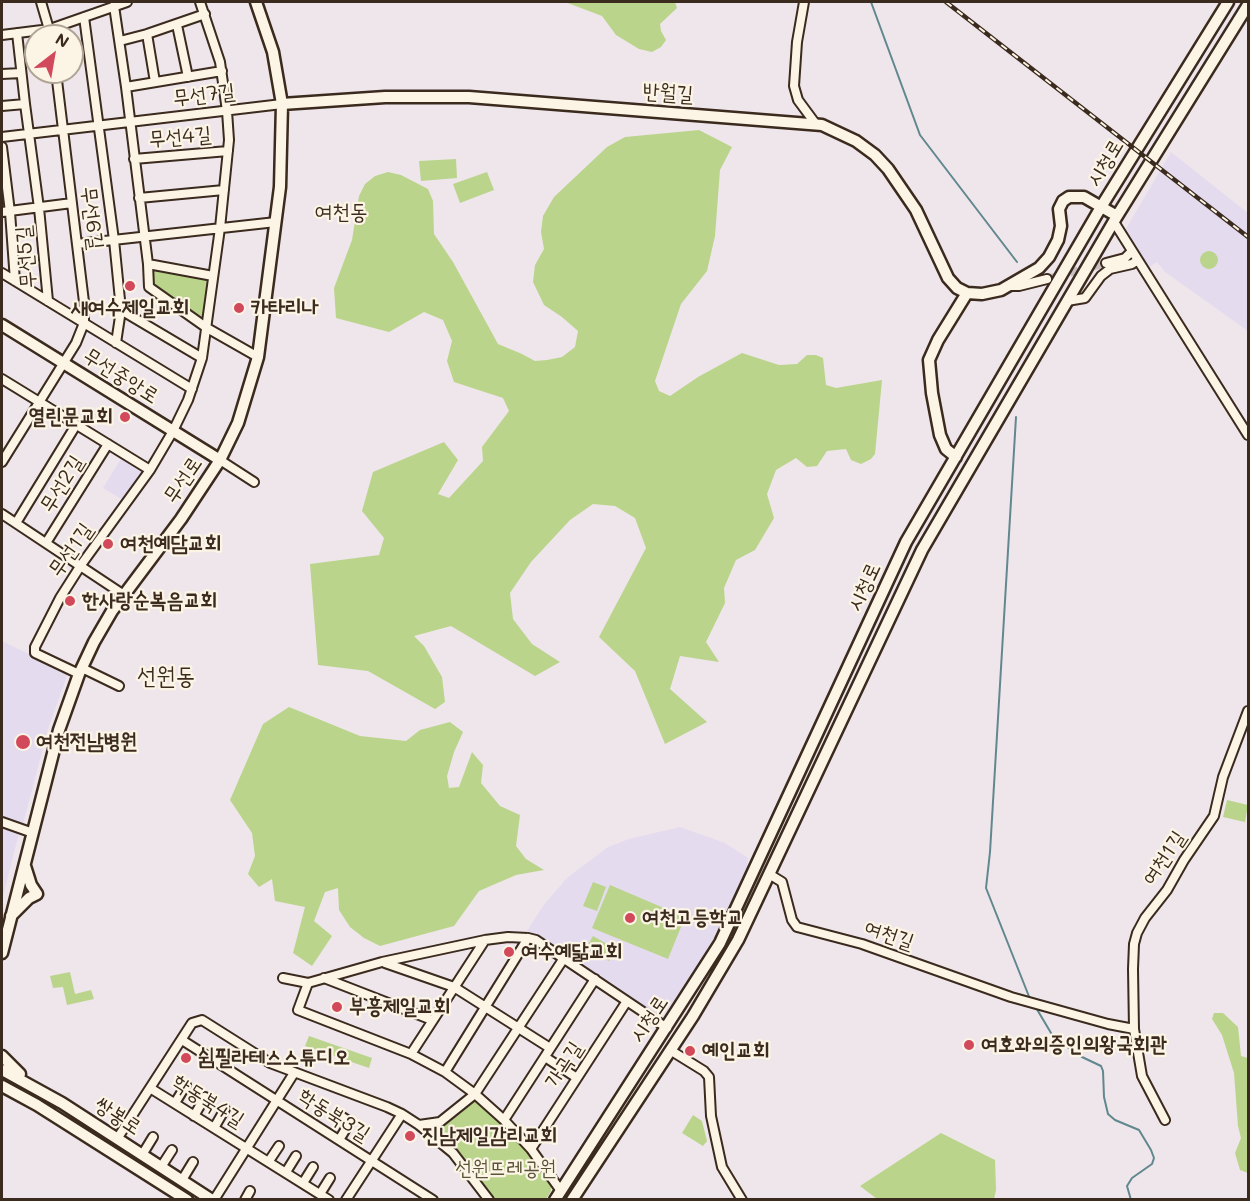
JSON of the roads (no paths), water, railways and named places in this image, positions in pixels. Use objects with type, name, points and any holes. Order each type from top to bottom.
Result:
[{"type":"street","points":[[40,2],[48,24]]},
{"type":"street","points":[[69,24],[127,2]]},
{"type":"street","name":"무선4길","points":[[173,432],[192,390],[202,358],[228,151],[227,111],[222,71],[216,45],[200,2]]},
{"type":"street","name":"무선로","points":[[2,952],[59,730],[80,671],[100,632],[124,595],[181,519],[220,460],[238,423],[258,357],[280,187],[282,104],[273,52],[256,2]]},
{"type":"street","points":[[804,2],[797,42],[794,90],[798,100],[815,123]]},
{"type":"street","name":"시청로","points":[[558,1195],[720,944],[906,542],[1101,207],[1228,2]]},
{"type":"street","name":"시청로","points":[[572,1200],[735,946],[922,550],[1016,394],[1115,219],[1248,5]]},
{"type":"street","points":[[114,6],[126,87],[149,287],[207,328],[258,357]]},
{"type":"street","points":[[120,41],[177,25],[205,14]]},
{"type":"street","points":[[84,17],[114,240],[121,310],[116,343]]},
{"type":"street","points":[[177,25],[188,77]]},
{"type":"street","points":[[17,33],[24,104],[39,208]]},
{"type":"street","points":[[2,35],[24,33]]},
{"type":"street","points":[[147,34],[155,82]]},
{"type":"street","points":[[126,87],[222,71]]},
{"type":"street","points":[[2,74],[21,73]]},
{"type":"street","name":"무선6길","points":[[2,462],[76,343],[84,323],[84,302],[57,84]]},
{"type":"street","name":"반월길","points":[[282,104],[385,97],[469,97],[815,123],[856,141],[875,155],[888,169],[916,210],[945,272],[954,285],[967,293]]},
{"type":"street","points":[[2,106],[24,104]]},
{"type":"street","name":"무선7길","points":[[2,137],[282,104]]},
{"type":"street","points":[[2,147],[6,212],[72,203]]},
{"type":"street","name":"무선4길","points":[[134,159],[228,151]]},
{"type":"street","points":[[139,198],[224,190]]},
{"type":"street","points":[[956,457],[946,449],[940,435],[932,393],[930,354],[967,293],[991,293],[1011,286],[1035,272],[1049,257],[1060,232],[1059,209],[1062,201],[1073,196],[1079,196],[1101,207],[1115,219],[1132,251],[1248,435]]},
{"type":"street","name":"무선5길","points":[[39,208],[48,302]]},
{"type":"street","name":"무선5길","points":[[6,212],[15,281]]},
{"type":"street","points":[[77,244],[276,222]]},
{"type":"street","points":[[1106,263],[1125,258],[1132,251]]},
{"type":"street","points":[[1067,302],[1085,298],[1101,276],[1110,269],[1132,264],[1138,260]]},
{"type":"street","points":[[148,264],[213,276]]},
{"type":"street","name":"무선5길","points":[[2,273],[192,390]]},
{"type":"street","points":[[1011,286],[1047,279]]},
{"type":"street","points":[[954,285],[958,297],[956,309]]},
{"type":"street","points":[[121,310],[202,358]]},
{"type":"street","name":"무선중앙로","points":[[2,325],[220,460]]},
{"type":"street","name":"무선2길","points":[[2,379],[150,470]]},
{"type":"street","name":"무선2길","points":[[16,524],[76,425]]},
{"type":"street","name":"무선1길","points":[[80,671],[35,653],[34,650],[56,604],[81,565],[150,470],[173,432]]},
{"type":"street","name":"무선2길","points":[[46,543],[108,444]]},
{"type":"street","points":[[220,460],[254,482]]},
{"type":"street","points":[[2,514],[124,595]]},
{"type":"street","points":[[80,671],[119,686]]},
{"type":"street","name":"여천1길","points":[[1134,1029],[1133,963],[1137,933],[1214,816],[1223,777],[1248,711]]},
{"type":"street","points":[[2,822],[33,833]]},
{"type":"street","points":[[11,916],[37,894],[31,885],[25,863]]},
{"type":"street","points":[[756,868],[769,874]]},
{"type":"street","name":"여천길","points":[[769,874],[782,882],[792,920],[797,927],[862,944],[1028,1002],[1134,1029]]},
{"type":"street","points":[[283,978],[308,983],[382,962],[485,940],[508,937],[528,938],[536,940],[564,958],[667,1028]]},
{"type":"street","points":[[445,1072],[528,938]]},
{"type":"street","points":[[411,1054],[485,940]]},
{"type":"street","points":[[419,1125],[440,1122],[475,1094],[564,958]]},
{"type":"street","points":[[382,962],[454,987],[550,1048]]},
{"type":"street","points":[[324,978],[432,1020]]},
{"type":"street","name":"가곡길","points":[[504,1120],[595,979]]},
{"type":"street","points":[[308,983],[298,1010],[411,1054],[445,1072],[475,1094],[531,1149],[558,1195]]},
{"type":"street","name":"가곡길","points":[[531,1149],[627,1001]]},
{"type":"street","name":"학동북4길","points":[[109,1151],[194,1022],[204,1020],[270,1063],[402,1114],[453,1153],[487,1198]]},
{"type":"street","points":[[1134,1029],[1142,1076],[1165,1120]]},
{"type":"street","name":"학동북4길","points":[[182,1040],[276,1100]]},
{"type":"street","points":[[670,1050],[704,1071],[709,1077],[711,1116],[720,1162],[742,1200]]},
{"type":"street","points":[[2,1056],[15,1070],[62,1103]]},
{"type":"street","points":[[544,1057],[577,1078]]},
{"type":"street","name":"쌍봉로","points":[[2,1070],[62,1103],[213,1200]]},
{"type":"street","name":"학동북3길","points":[[213,1200],[294,1073]]},
{"type":"street","points":[[175,1103],[186,1085]]},
{"type":"street","name":"쌍봉로","points":[[2,1086],[37,1105],[187,1200]]},
{"type":"street","name":"학동북4길","points":[[150,1088],[246,1148]]},
{"type":"street","points":[[194,1116],[206,1097]]},
{"type":"street","name":"학동북3길","points":[[276,1100],[433,1200]]},
{"type":"street","points":[[214,1128],[225,1109]]},
{"type":"street","points":[[346,1200],[402,1114]]},
{"type":"street","points":[[339,1140],[350,1122],[341,1116]]},
{"type":"street","points":[[599,1129],[612,1137]]},
{"type":"street","points":[[142,1155],[153,1137]]},
{"type":"street","points":[[269,1161],[279,1146]]},
{"type":"street","points":[[246,1148],[329,1200]]},
{"type":"street","points":[[161,1167],[172,1150]]},
{"type":"street","points":[[286,1172],[296,1156]]},
{"type":"street","points":[[182,1180],[193,1162]]},
{"type":"street","points":[[303,1183],[313,1167]]},
{"type":"street","points":[[320,1194],[330,1178]]},
{"type":"street","points":[[245,1200],[250,1191]]},
{"type":"waterway","points":[[871,2],[920,135],[1017,262]]},
{"type":"waterway","points":[[1016,417],[986,888],[1030,999]]},
{"type":"waterway","points":[[1035,1006],[1054,1038],[1082,1057],[1101,1066],[1108,1114],[1115,1120],[1139,1130],[1151,1150],[1154,1158],[1152,1164],[1132,1178],[1127,1186],[1131,1200]]},
{"type":"tunnel","points":[[1047,279],[1106,263]]},
{"type":"railway","points":[[946,2],[1248,237]]},
{"type":"place","name":"새여수제일교회","points":[[130,286]]},
{"type":"place","name":"카타리나","points":[[239,308]]},
{"type":"place","name":"열린문교회","points":[[125,417]]},
{"type":"place","name":"여천예담교회","points":[[108,544]]},
{"type":"place","name":"한사랑순복음교회","points":[[70,601]]},
{"type":"place","name":"여천전남병원","points":[[23,742]]},
{"type":"place","name":"여천고등학교","points":[[630,918]]},
{"type":"place","name":"여수예닮교회","points":[[509,952]]},
{"type":"place","name":"부흥제일교회","points":[[337,1007]]},
{"type":"place","name":"여호와의증인의왕국회관","points":[[969,1045]]},
{"type":"place","name":"예인교회","points":[[690,1051]]},
{"type":"place","name":"쉼필라테스스튜디오","points":[[186,1058]]},
{"type":"place","name":"진남제일감리교회","points":[[410,1136]]},
{"type":"district","name":"여천동","points":[[341,212]]},
{"type":"district","name":"선원동","points":[[166,677]]},
{"type":"park label","name":"선원뜨레공원","points":[[506,1169]]}]
